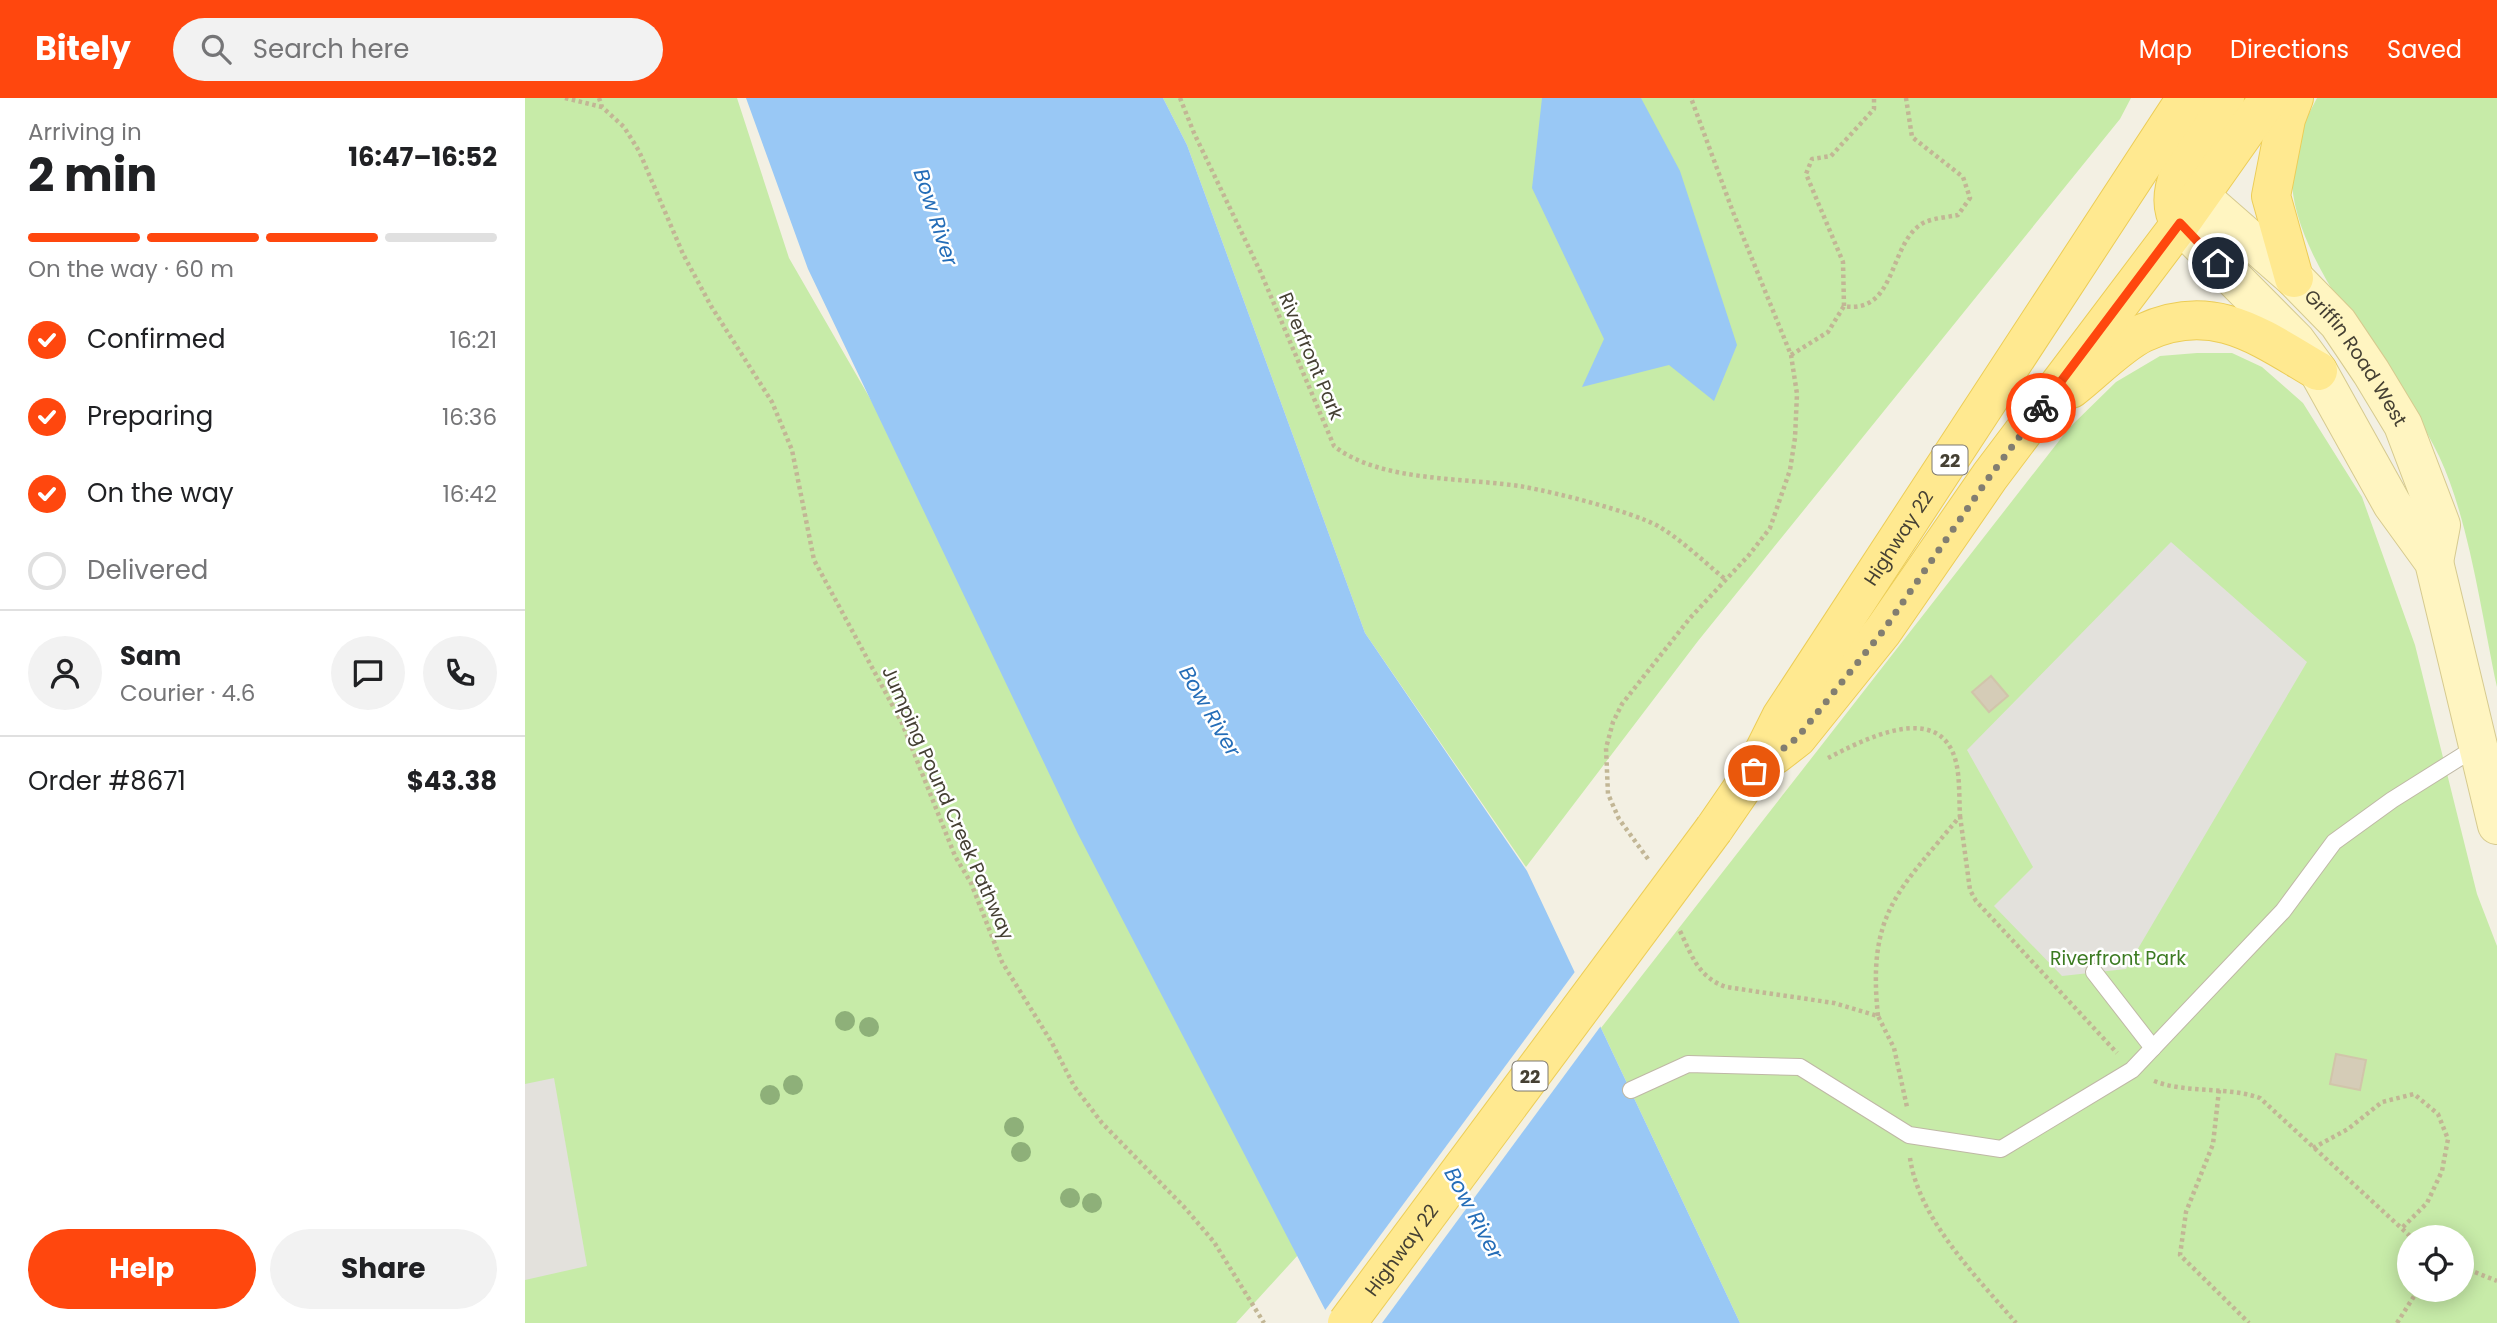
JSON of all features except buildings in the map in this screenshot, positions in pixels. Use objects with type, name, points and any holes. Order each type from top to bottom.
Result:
[{"type":"main road","name":"Highway 22","points":[[1347,1323],[1714,829],[1754,771],[1781,717],[2186,98]]},
{"type":"main road","points":[[2100,232],[2152,185],[2184,199],[2225,98]]},
{"type":"main road","name":"Highway 22","points":[[1754,771],[1797,738],[1883,631],[1990,476],[2036,416],[2184,199],[2269,98]]},
{"type":"main road","points":[[2294,98],[2286,119],[2271,196],[2294,278]]},
{"type":"main road","name":"Griffin Road West","points":[[2184,199],[2294,278],[2338,323],[2403,425],[2441,525],[2434,562]]},
{"type":"main road","name":"Griffin Road West","points":[[2184,199],[2318,372],[2392,504],[2434,562],[2497,825]]},
{"type":"main road","points":[[2036,416],[2143,333],[2190,320],[2219,320],[2250,331],[2318,372]]},
{"type":"lane","points":[[1631,1090],[1688,1064],[1800,1067],[1909,1135],[2001,1149],[2132,1070],[2283,911],[2334,842],[2392,800],[2478,746]]},
{"type":"lane","points":[[2094,972],[2153,1048]]},
{"type":"path","points":[[565,98],[602,107]]},
{"type":"path","name":"Jumping Pound Creek Pathway","points":[[599,98],[602,107],[624,127],[639,151],[689,265],[772,402],[792,450],[814,560],[902,723],[955,856],[971,883],[1002,962],[1052,1042],[1074,1086],[1102,1122],[1214,1242],[1262,1320]]},
{"type":"path","name":"Riverfront Park","points":[[1180,98],[1261,273],[1334,446],[1347,456],[1398,470],[1525,487],[1656,525],[1725,579]]},
{"type":"path","points":[[1791,355],[1828,331],[1844,306],[1843,262],[1806,174],[1812,159],[1831,156],[1874,109],[1874,98]]},
{"type":"path","points":[[1844,306],[1860,309],[1875,300],[1906,243],[1924,223],[1958,215],[1969,198],[1963,177],[1912,138],[1906,98]]},
{"type":"path","points":[[1820,764],[1864,740],[1897,729],[1931,730],[1945,740],[1956,761],[1960,816],[1893,899],[1881,928],[1875,959],[1878,1016]]},
{"type":"path","points":[[2219,1090],[2213,1144],[2186,1212],[2180,1255],[2249,1323]]},
{"type":"path","points":[[2313,1148],[2348,1129],[2382,1102],[2414,1094],[2438,1114],[2448,1139],[2442,1171],[2427,1203],[2405,1225]]},
{"type":"path","points":[[2474,1272],[2497,1281]]},
{"type":"path","points":[[2397,1323],[2410,1302]]},
{"type":"green space","points":[[525,98],[737,98],[789,258],[1036,686],[1309,1243],[1236,1323],[525,1323]]},
{"type":"green space","points":[[1163,98],[2131,98],[2120,119],[1698,641],[1526,867],[1365,633],[1187,145]]},
{"type":"green space","points":[[2317,98],[2497,98],[2497,687],[2467,538],[2439,456],[2421,423],[2345,311],[2322,272],[2304,233],[2293,194],[2293,157],[2306,119]]},
{"type":"green space","name":"Riverfront Park","points":[[2232,353],[2262,367],[2303,403],[2362,497],[2415,645],[2477,894],[2497,946],[2497,1323],[1740,1323],[1601,1028],[2069,428],[2116,382],[2160,356]]},
{"type":"shaded area","points":[[2171,542],[2307,662],[2126,969],[2062,976],[1994,906],[2033,867],[1967,750]]},
{"type":"shaded area","points":[[554,1078],[587,1266],[525,1280],[525,1084]]},
{"type":"water","name":"Bow River","points":[[746,98],[1163,98],[1187,145],[1365,633],[1527,871],[1740,1323],[1332,1323],[1078,834],[808,269]]},
{"type":"water","points":[[1542,98],[1641,98],[1680,171],[1737,345],[1714,401],[1669,365],[1582,387],[1604,339],[1532,188]]},
{"type":"pier","points":[[1577,969],[1603,1023],[1382,1323],[1328,1323],[1323,1313]]},
{"type":"way so far","points":[[1754,771],[1797,738],[1883,631],[1990,476],[2041,408]]},
{"type":"route","points":[[2041,408],[2180,223],[2218,263]]}]
